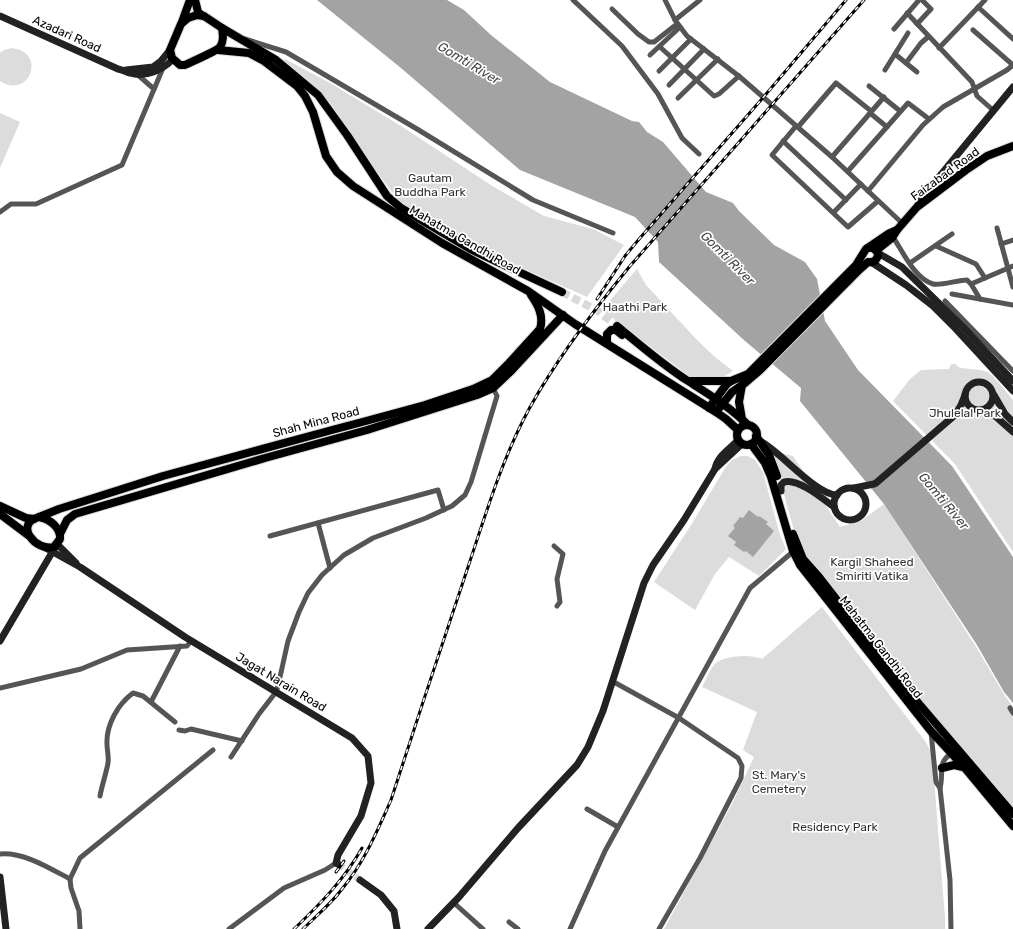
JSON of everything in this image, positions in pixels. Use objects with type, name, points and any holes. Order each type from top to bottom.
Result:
[{"type":"main road","points":[[190,0],[170,50],[173,59],[180,65],[185,65],[218,50],[224,38],[222,28],[198,12],[195,0]]},
{"type":"main road","points":[[181,24],[193,16],[204,16]]},
{"type":"main road","name":"Mahatma Gandhi Road","points":[[222,28],[276,60],[309,86],[324,103],[386,196],[401,208],[472,250],[562,292]]},
{"type":"main road","name":"Mahatma Gandhi Road","points":[[218,50],[249,53],[297,86],[305,96],[313,112],[326,156],[337,172],[353,186],[442,243],[528,291],[575,324],[726,419],[738,430]]},
{"type":"main road","points":[[313,112],[324,103]]},
{"type":"main road","name":"Faizabad Road","points":[[898,230],[917,207],[966,170],[982,160],[1013,146]]},
{"type":"main road","points":[[381,204],[386,196]]},
{"type":"main road","points":[[712,410],[724,403],[732,392],[757,369],[857,267],[871,255],[888,234],[898,230]]},
{"type":"main road","name":"Shah Mina Road","points":[[36,518],[58,509],[163,476],[425,405],[473,389],[491,385],[540,329],[542,324],[538,305],[528,291]]},
{"type":"main road","name":"Shah Mina Road","points":[[60,534],[67,520],[75,514],[265,458],[367,430],[477,395],[511,371],[563,315]]},
{"type":"main road","points":[[549,330],[567,323],[575,324]]},
{"type":"main road","points":[[617,326],[634,341],[688,381],[724,403],[745,422]]},
{"type":"main road","points":[[607,343],[607,334],[611,330],[616,330],[630,340],[634,341]]},
{"type":"main road","points":[[688,381],[743,382]]},
{"type":"main road","points":[[712,410],[716,398],[731,381]]},
{"type":"main road","points":[[743,382],[739,402],[745,422]]},
{"type":"main road","points":[[745,422],[738,430],[737,434],[740,442],[745,445],[750,444],[755,439],[758,439]]},
{"type":"main road","name":"Mahatma Gandhi Road","points":[[745,422],[754,429],[758,439],[768,455],[781,491],[795,549],[819,577],[903,685],[1013,814]]},
{"type":"main road","points":[[335,429],[338,438]]},
{"type":"main road","name":"Mahatma Gandhi Road","points":[[750,444],[765,463],[771,477],[800,566],[930,730],[964,767],[1013,826]]},
{"type":"main road","points":[[263,449],[265,458]]},
{"type":"main road","points":[[216,462],[220,471]]},
{"type":"main road","points":[[129,486],[133,497]]},
{"type":"main road","points":[[0,506],[26,518],[43,518],[59,530],[60,539],[57,544],[49,548],[44,547],[31,539],[28,535],[0,514]]},
{"type":"main road","points":[[28,535],[27,526],[36,518]]},
{"type":"main road","points":[[942,768],[954,765],[964,767]]},
{"type":"street","points":[[573,0],[622,46],[658,94],[682,138],[699,154]]},
{"type":"street","points":[[665,0],[677,23],[691,39],[739,76],[832,156],[878,200],[898,230],[910,263],[918,276],[934,284],[967,280],[980,299]]},
{"type":"street","points":[[612,9],[638,34],[649,42],[654,42],[677,23],[700,0]]},
{"type":"street","points":[[894,29],[907,13],[921,0],[931,9],[917,24]]},
{"type":"street","points":[[939,48],[985,0]]},
{"type":"street","points":[[978,7],[1013,39]]},
{"type":"street","points":[[907,13],[972,82],[977,96],[994,111]]},
{"type":"street","name":"Azadari Road","points":[[0,16],[118,69],[137,74]]},
{"type":"street","points":[[650,55],[660,47],[677,23]]},
{"type":"street","points":[[868,191],[929,119],[943,107],[1007,70],[1013,65],[973,30]]},
{"type":"street","points":[[885,70],[908,33]]},
{"type":"street","points":[[235,35],[286,52],[417,129],[533,200],[612,233]]},
{"type":"street","points":[[906,63],[921,43],[928,37]]},
{"type":"street","points":[[659,71],[691,39]]},
{"type":"street","points":[[660,47],[714,96],[719,94],[739,76]]},
{"type":"street","points":[[669,85],[704,49]]},
{"type":"street","points":[[126,70],[153,67],[161,61],[170,50]]},
{"type":"street","points":[[895,54],[917,72]]},
{"type":"street","points":[[137,74],[154,72],[163,68],[173,59]]},
{"type":"street","points":[[678,98],[718,60]]},
{"type":"street","points":[[0,212],[11,204],[36,204],[122,165],[163,68]]},
{"type":"street","points":[[137,74],[154,89]]},
{"type":"street","points":[[878,200],[848,226],[772,155],[836,83],[887,127]]},
{"type":"street","points":[[869,86],[900,111]]},
{"type":"street","points":[[917,207],[925,194],[1013,87]]},
{"type":"street","points":[[832,156],[884,97]]},
{"type":"street","points":[[848,171],[908,103],[929,119]]},
{"type":"street","points":[[783,141],[846,200]]},
{"type":"street","points":[[834,212],[861,184]]},
{"type":"street","points":[[997,228],[1001,244],[1010,267],[1013,287]]},
{"type":"street","points":[[910,263],[952,234]]},
{"type":"street","points":[[1001,244],[1013,240]]},
{"type":"street","points":[[936,246],[976,264],[985,278]]},
{"type":"street","points":[[871,255],[902,267],[964,328],[1013,381]]},
{"type":"street","points":[[871,255],[933,306],[1013,391]]},
{"type":"street","points":[[971,284],[1010,267]]},
{"type":"street","points":[[952,294],[1013,305]]},
{"type":"street","points":[[945,301],[1013,372]]},
{"type":"street","points":[[868,489],[844,489],[837,495],[834,502],[834,507],[840,517],[846,520],[853,520],[859,518],[864,513],[868,489],[953,416],[961,405],[970,385],[977,382],[986,383],[991,387],[996,400],[1013,422]]},
{"type":"street","points":[[231,757],[259,714],[276,692],[288,641],[299,612],[308,593],[322,575],[344,555],[372,538],[444,510],[452,506],[465,495],[471,482],[497,396],[491,385]]},
{"type":"street","points":[[953,416],[965,410],[988,407],[992,402],[994,393]]},
{"type":"street","points":[[965,395],[968,404],[995,416],[1013,432]]},
{"type":"street","points":[[758,439],[770,446],[818,487],[828,493],[837,495]]},
{"type":"street","points":[[428,929],[454,903],[518,828],[577,765],[588,747],[603,711],[644,583],[652,565],[684,520],[715,469],[740,442]]},
{"type":"street","points":[[781,491],[783,483],[791,481],[811,490],[834,507]]},
{"type":"street","points":[[854,488],[863,494],[866,500]]},
{"type":"street","points":[[270,536],[438,490],[444,510]]},
{"type":"street","points":[[318,523],[330,568]]},
{"type":"street","points":[[0,641],[57,544]]},
{"type":"street","name":"Jagat Narain Road","points":[[57,544],[80,567]]},
{"type":"street","points":[[554,546],[563,554],[557,580],[560,602],[557,606]]},
{"type":"street","points":[[30,588],[32,579],[45,555],[44,547]]},
{"type":"street","name":"Jagat Narain Road","points":[[44,547],[80,567],[191,641],[352,738],[368,756],[371,784],[361,816],[338,855],[337,863]]},
{"type":"street","points":[[570,929],[605,851],[750,588],[795,549]]},
{"type":"street","points":[[0,688],[81,669],[127,650],[187,646],[191,641]]},
{"type":"street","points":[[151,702],[180,646]]},
{"type":"street","points":[[612,681],[679,718],[738,758],[742,766],[741,778],[700,858],[659,929]]},
{"type":"street","points":[[100,796],[108,762],[106,745],[108,732],[118,709],[126,698],[133,693],[143,696],[175,722]]},
{"type":"street","points":[[179,730],[185,732],[191,729],[242,741]]},
{"type":"street","points":[[930,730],[936,782],[940,788]]},
{"type":"street","points":[[80,929],[79,911],[71,888],[70,879],[80,858],[213,750]]},
{"type":"street","points":[[951,754],[943,760],[942,782],[940,788],[950,880],[951,929]]},
{"type":"street","points":[[587,809],[618,827]]},
{"type":"street","points":[[0,854],[11,853],[36,862],[70,879]]},
{"type":"street","points":[[229,929],[284,888],[326,870],[337,863]]},
{"type":"street","points":[[0,877],[6,929]]},
{"type":"street","points":[[360,880],[381,895],[394,911],[397,929]]},
{"type":"street","points":[[454,903],[483,929]]},
{"type":"street","points":[[509,922],[518,929]]},
{"type":"green space","points":[[12,48],[23,51],[29,58],[31,65],[30,73],[26,80],[19,84],[11,85],[0,81],[0,53],[4,50]]},
{"type":"green space","name":"Gautam Buddha Park","points":[[285,59],[330,83],[401,126],[494,187],[544,216],[593,229],[624,245],[587,297],[476,247],[412,213],[398,200],[369,161],[331,104],[317,89],[282,62]]},
{"type":"green space","points":[[0,113],[20,122],[0,168]]},
{"type":"green space","name":"Haathi Park","points":[[637,269],[646,285],[698,341],[733,371],[723,377],[708,379],[689,376],[602,310]]},
{"type":"green space","name":"Jhulelal Park","points":[[951,364],[956,364],[961,368],[987,372],[997,380],[1013,400],[1013,552],[955,464],[893,401],[910,379],[921,370],[949,369]]},
{"type":"green space","name":"Kargil Shaheed Smiriti Vatika","points":[[772,451],[793,456],[840,527],[861,521],[884,504],[1013,707],[1013,809],[923,704],[805,557],[793,527]]},
{"type":"green space","points":[[741,456],[748,456],[755,460],[763,472],[780,535],[786,549],[759,576],[729,557],[715,574],[695,610],[654,582],[693,522],[725,468],[732,460]]},
{"type":"green space","name":"Residency Park","points":[[822,607],[925,741],[932,753],[945,929],[664,929],[732,804],[754,757],[743,750],[757,712],[702,687],[712,667],[718,662],[723,659],[737,656],[751,656],[762,659]]},
{"type":"water","name":"Gomti River","points":[[317,0],[447,0],[464,10],[491,35],[550,82],[632,121],[639,122],[647,132],[663,142],[706,192],[733,203],[739,211],[774,245],[805,262],[817,279],[825,321],[858,370],[952,466],[1013,557],[1013,703],[1004,692],[977,645],[884,504],[800,401],[801,388],[745,341],[659,262],[658,242],[635,217],[520,170],[401,68]]},
{"type":"water","points":[[749,510],[768,522],[766,524],[774,531],[753,557],[746,551],[744,552],[734,545],[736,542],[728,536],[735,528],[733,526],[740,517],[743,518]]},
{"type":"tunnel","points":[[562,292],[598,311],[617,326]]},
{"type":"tunnel","points":[[338,864],[360,880]]},
{"type":"railway","points":[[597,299],[625,256],[846,0]]},
{"type":"railway","points":[[303,929],[333,900],[350,879],[370,846],[381,823],[391,800],[496,484],[520,427],[551,371],[576,335],[630,266],[864,0]]},
{"type":"railway","points":[[294,929],[322,901],[339,881],[362,848]]},
{"type":"railway","points":[[336,872],[344,861]]},
{"type":"park label","name":"St. Mary's Cemetery","points":[[779,782]]}]
